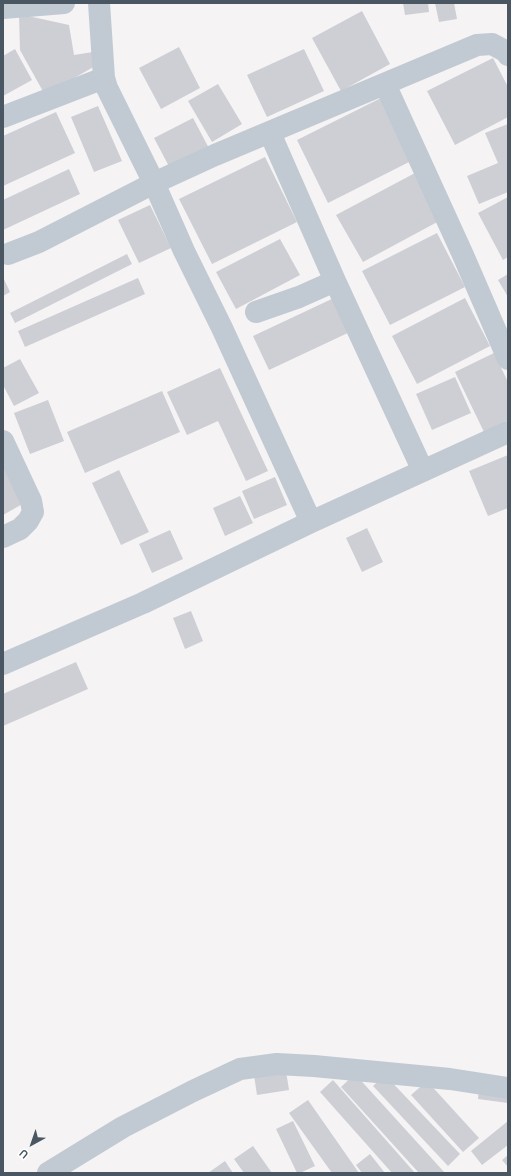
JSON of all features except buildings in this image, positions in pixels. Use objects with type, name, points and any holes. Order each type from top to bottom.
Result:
[{"type":"street","points":[[3,8],[64,3]]},
{"type":"street","points":[[99,3],[104,78],[111,98],[154,183],[184,251],[222,328],[312,522]]},
{"type":"street","points":[[8,254],[39,242],[154,183],[215,155],[478,45],[492,44],[505,51],[508,55]]},
{"type":"street","points":[[3,117],[104,78]]},
{"type":"street","points":[[385,84],[466,262],[508,359]]},
{"type":"street","points":[[270,133],[335,281],[423,471]]},
{"type":"street","points":[[256,312],[299,297],[335,281]]},
{"type":"street","points":[[3,664],[143,603],[312,522],[508,432]]},
{"type":"street","points":[[3,441],[31,501],[33,512],[20,529],[3,537]]},
{"type":"street","points":[[48,1173],[124,1127],[193,1091],[240,1069],[277,1064],[314,1066],[450,1079],[508,1088]]}]
